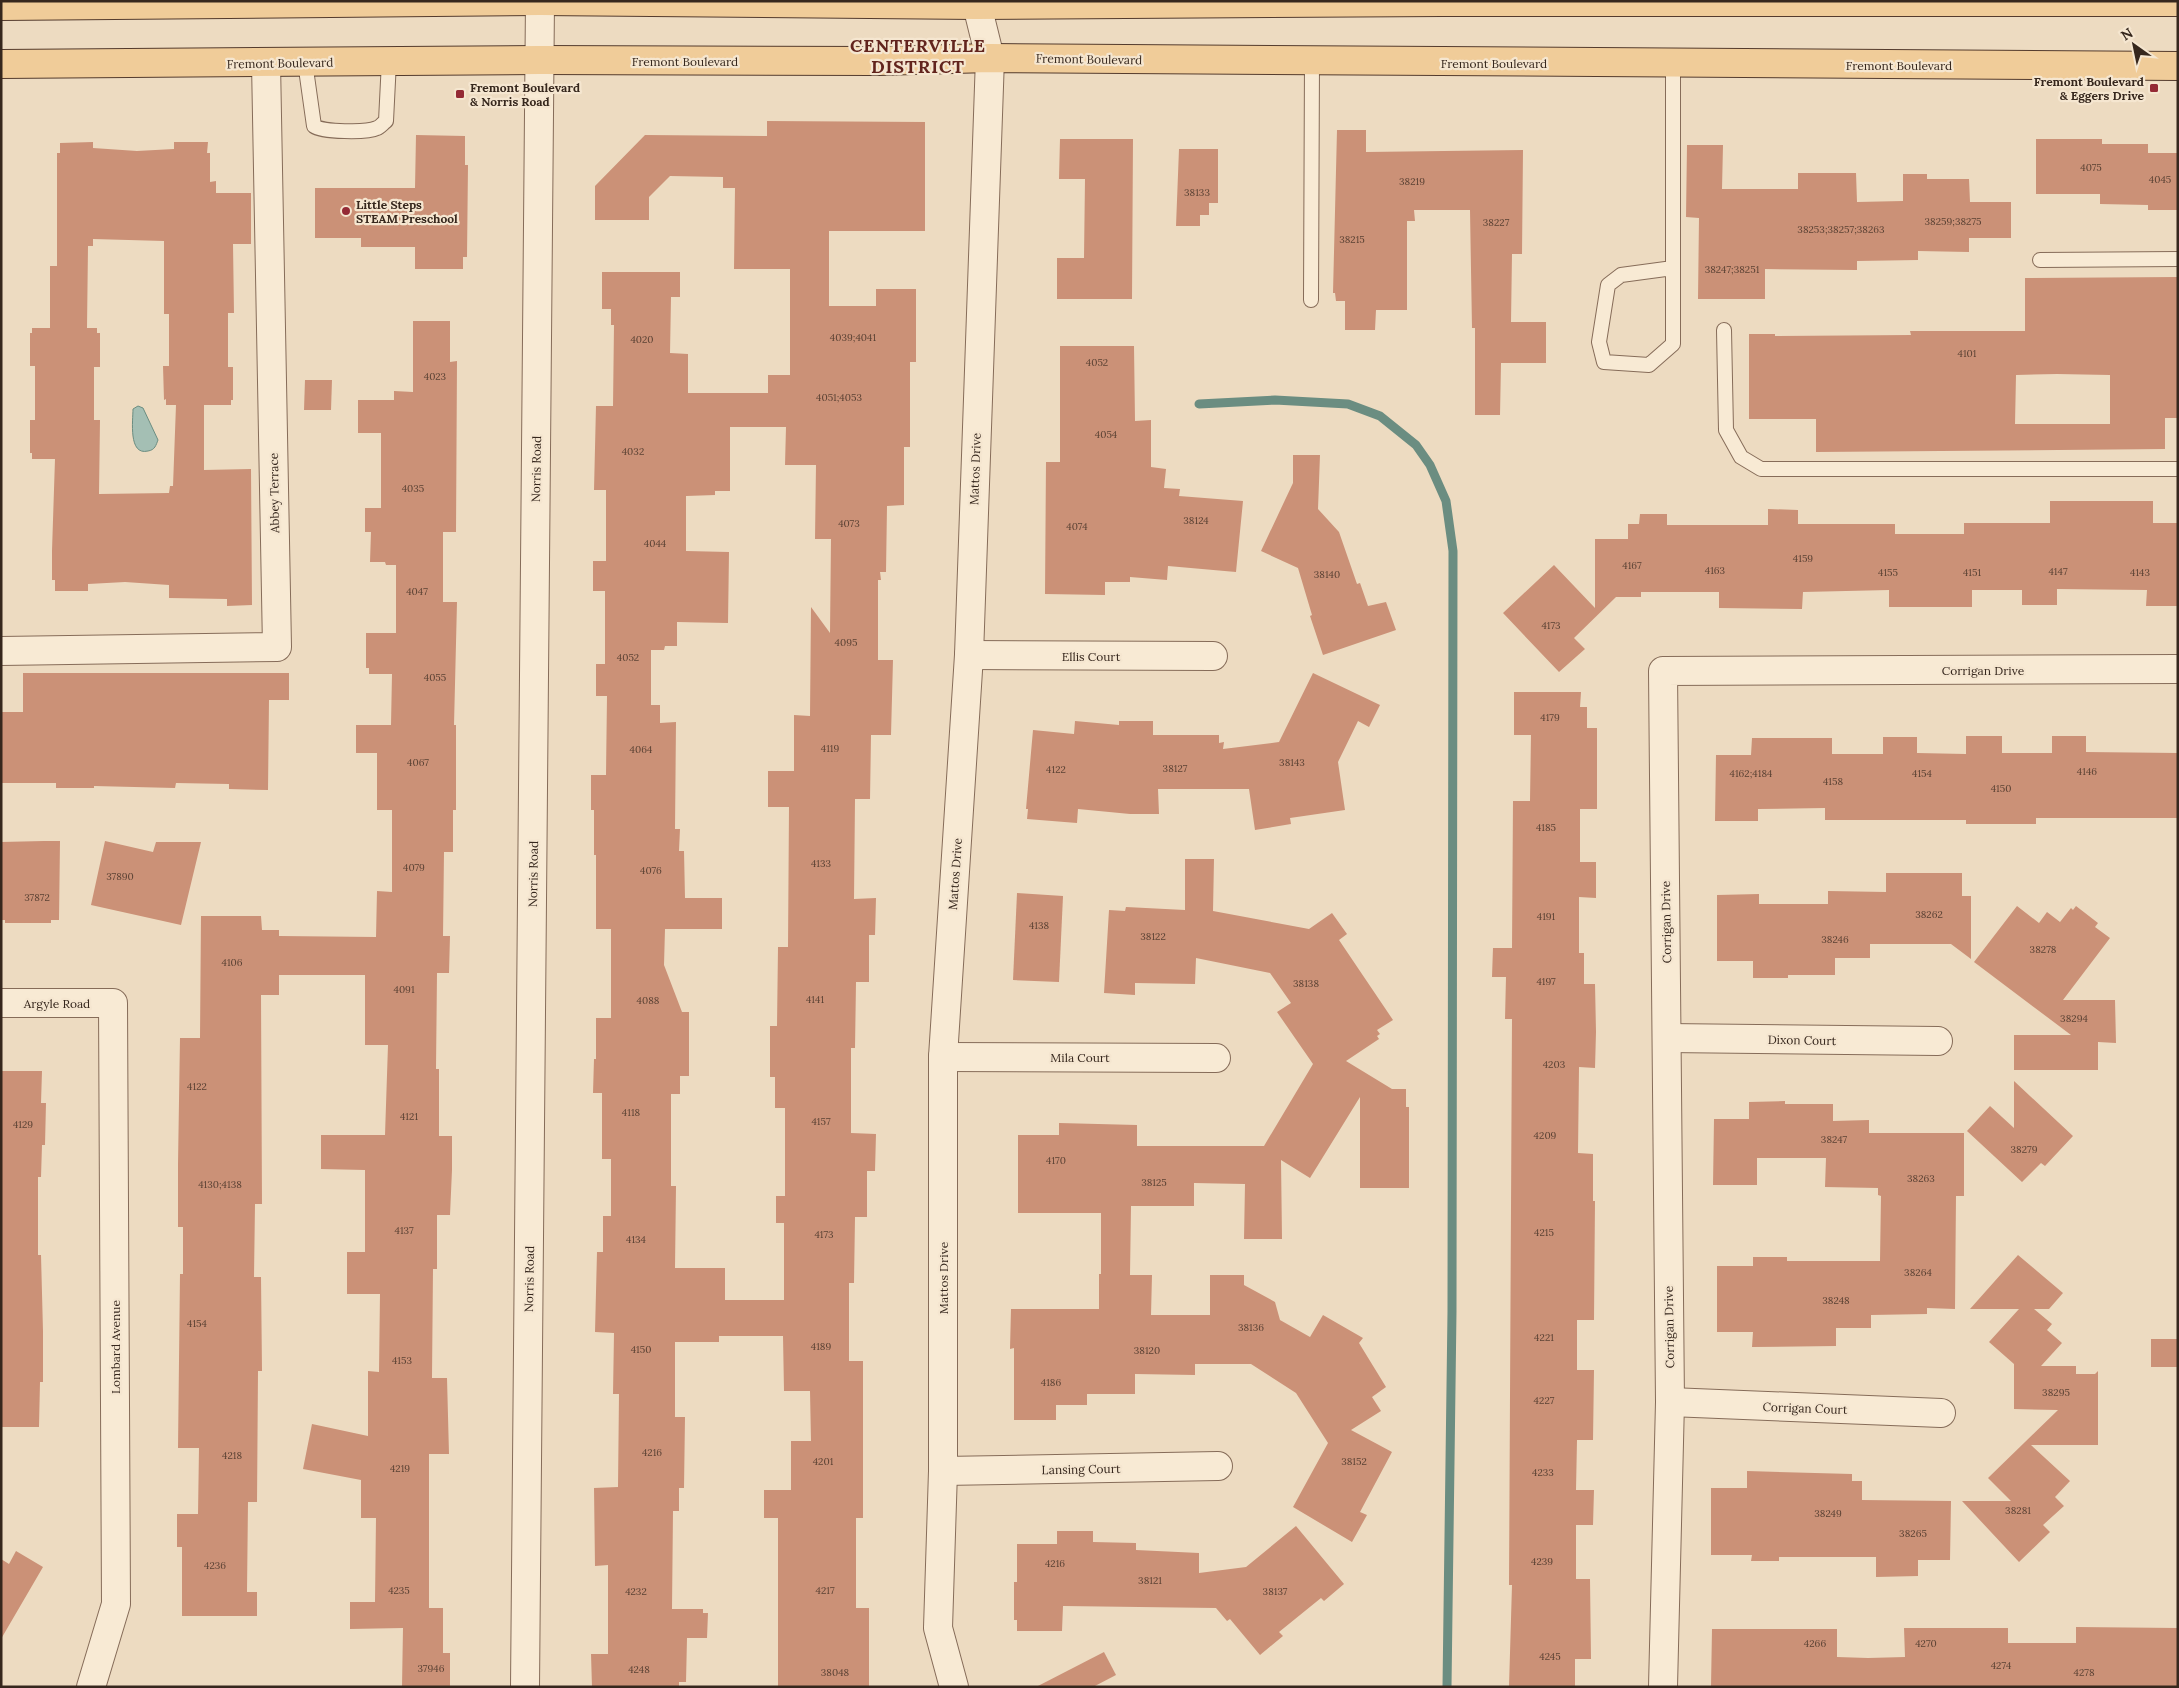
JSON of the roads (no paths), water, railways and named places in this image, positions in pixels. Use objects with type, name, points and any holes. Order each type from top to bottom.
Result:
[{"type":"main road","points":[[15,4],[540,1],[976,3],[2178,2]]},
{"type":"main road","name":"Fremont Boulevard","points":[[1,64],[540,60],[878,61],[990,58],[2178,66]]},
{"type":"street","name":"Norris Road","points":[[525,1687],[540,1]]},
{"type":"street","name":"Mattos Drive","points":[[954,1687],[938,1628],[943,1471],[943,1057],[969,655],[990,58],[976,3]]},
{"type":"street","name":"Abbey Terrace","points":[[1,651],[276,647],[266,63]]},
{"type":"street","name":"Ellis Court","points":[[969,655],[1214,656]]},
{"type":"street","name":"Corrigan Drive","points":[[1663,1687],[1670,1402],[1663,671],[2178,669]]},
{"type":"street","name":"Argyle Road","points":[[1,1003],[113,1003]]},
{"type":"street","name":"Lombard Avenue","points":[[91,1687],[116,1604],[113,1003]]},
{"type":"street","name":"Dixon Court","points":[[1667,1038],[1938,1041]]},
{"type":"street","name":"Mila Court","points":[[943,1057],[1216,1058]]},
{"type":"street","name":"Corrigan Court","points":[[1670,1402],[1941,1413]]},
{"type":"street","name":"Lansing Court","points":[[943,1471],[1218,1466]]},
{"type":"lane","points":[[305,62],[314,126],[320,130],[343,130],[376,129],[386,121],[389,61]]},
{"type":"lane","points":[[1311,300],[1312,61]]},
{"type":"lane","points":[[1673,64],[1673,268],[1673,344],[1649,365],[1604,362],[1599,342],[1608,285],[1621,275],[1673,268]]},
{"type":"lane","points":[[2040,260],[2178,259]]},
{"type":"lane","points":[[1724,330],[1726,430],[1742,457],[1761,469],[2178,469]]},
{"type":"waterway","points":[[1199,404],[1275,400],[1348,404],[1380,416],[1416,445],[1430,465],[1446,501],[1453,551],[1452,1311],[1447,1687]]},
{"type":"place","name":"Fremont Boulevard & Eggers Drive","points":[[2154,88]]},
{"type":"place","name":"Fremont Boulevard & Norris Road","points":[[460,94]]},
{"type":"place","name":"Little Steps STEAM Preschool","points":[[346,211]]},
{"type":"district","name":"CENTERVILLE DISTRICT","points":[[918,55]]}]
